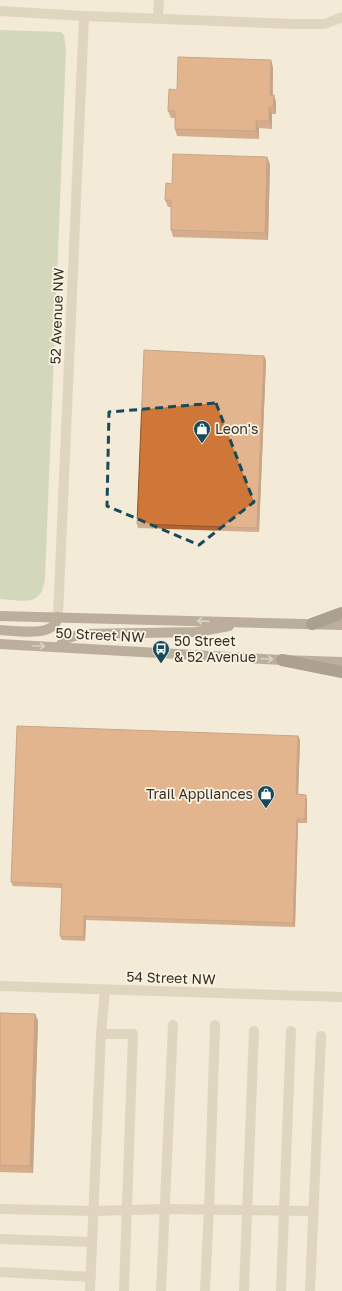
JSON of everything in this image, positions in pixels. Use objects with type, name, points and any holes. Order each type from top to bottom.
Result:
[{"type":"highway","points":[[312,624],[342,613]]},
{"type":"highway","points":[[282,660],[342,672]]},
{"type":"main road","name":"50 Street NW","points":[[0,616],[342,625]]},
{"type":"main road","points":[[0,630],[36,631],[49,629],[56,624],[58,617]]},
{"type":"main road","points":[[59,647],[65,639],[82,634],[197,632],[246,622]]},
{"type":"main road","name":"50 Street NW","points":[[0,644],[342,662]]},
{"type":"street","points":[[158,18],[160,0]]},
{"type":"street","points":[[0,11],[84,16],[295,24],[325,24],[342,17]]},
{"type":"street","name":"52 Avenue NW","points":[[58,617],[84,16]]},
{"type":"street","name":"54 Street NW","points":[[0,986],[342,998]]},
{"type":"street","points":[[90,1291],[101,1034],[105,990]]},
{"type":"street","points":[[161,1291],[173,1025]]},
{"type":"street","points":[[205,1291],[209,1209],[214,1025]]},
{"type":"street","points":[[244,1291],[254,1031]]},
{"type":"street","points":[[281,1291],[291,1031]]},
{"type":"street","points":[[101,1034],[133,1034],[124,1291]]},
{"type":"street","points":[[310,1291],[321,1036]]},
{"type":"street","points":[[0,1208],[94,1211],[209,1209],[313,1211]]},
{"type":"street","points":[[0,1239],[92,1242]]},
{"type":"street","points":[[0,1272],[91,1277]]},
{"type":"highlighted area","points":[[216,403],[254,502],[199,545],[107,506],[109,412]]},
{"type":"green space","points":[[0,30],[61,32],[64,35],[66,50],[45,578],[40,594],[36,598],[24,601],[0,599]]},
{"type":"building","points":[[178,57],[271,60],[270,95],[274,95],[273,107],[269,107],[269,121],[256,121],[256,131],[175,129],[175,111],[168,111],[169,89],[177,90]]},
{"type":"building","points":[[173,154],[267,157],[265,233],[171,230],[171,200],[165,200],[166,183],[172,184]]},
{"type":"building","name":"Leon's","points":[[144,350],[264,356],[257,528],[137,524]]},
{"type":"building","points":[[17,726],[298,736],[296,794],[306,795],[305,819],[297,819],[293,923],[84,916],[83,937],[60,936],[62,884],[11,882]]},
{"type":"building","points":[[0,1013],[35,1014],[30,1166],[0,1165]]},
{"type":"place","name":"Leon's","points":[[202,444]]},
{"type":"place","name":"50 Street & 52 Avenue","points":[[161,664]]},
{"type":"place","name":"Trail Appliances","points":[[266,809]]}]
